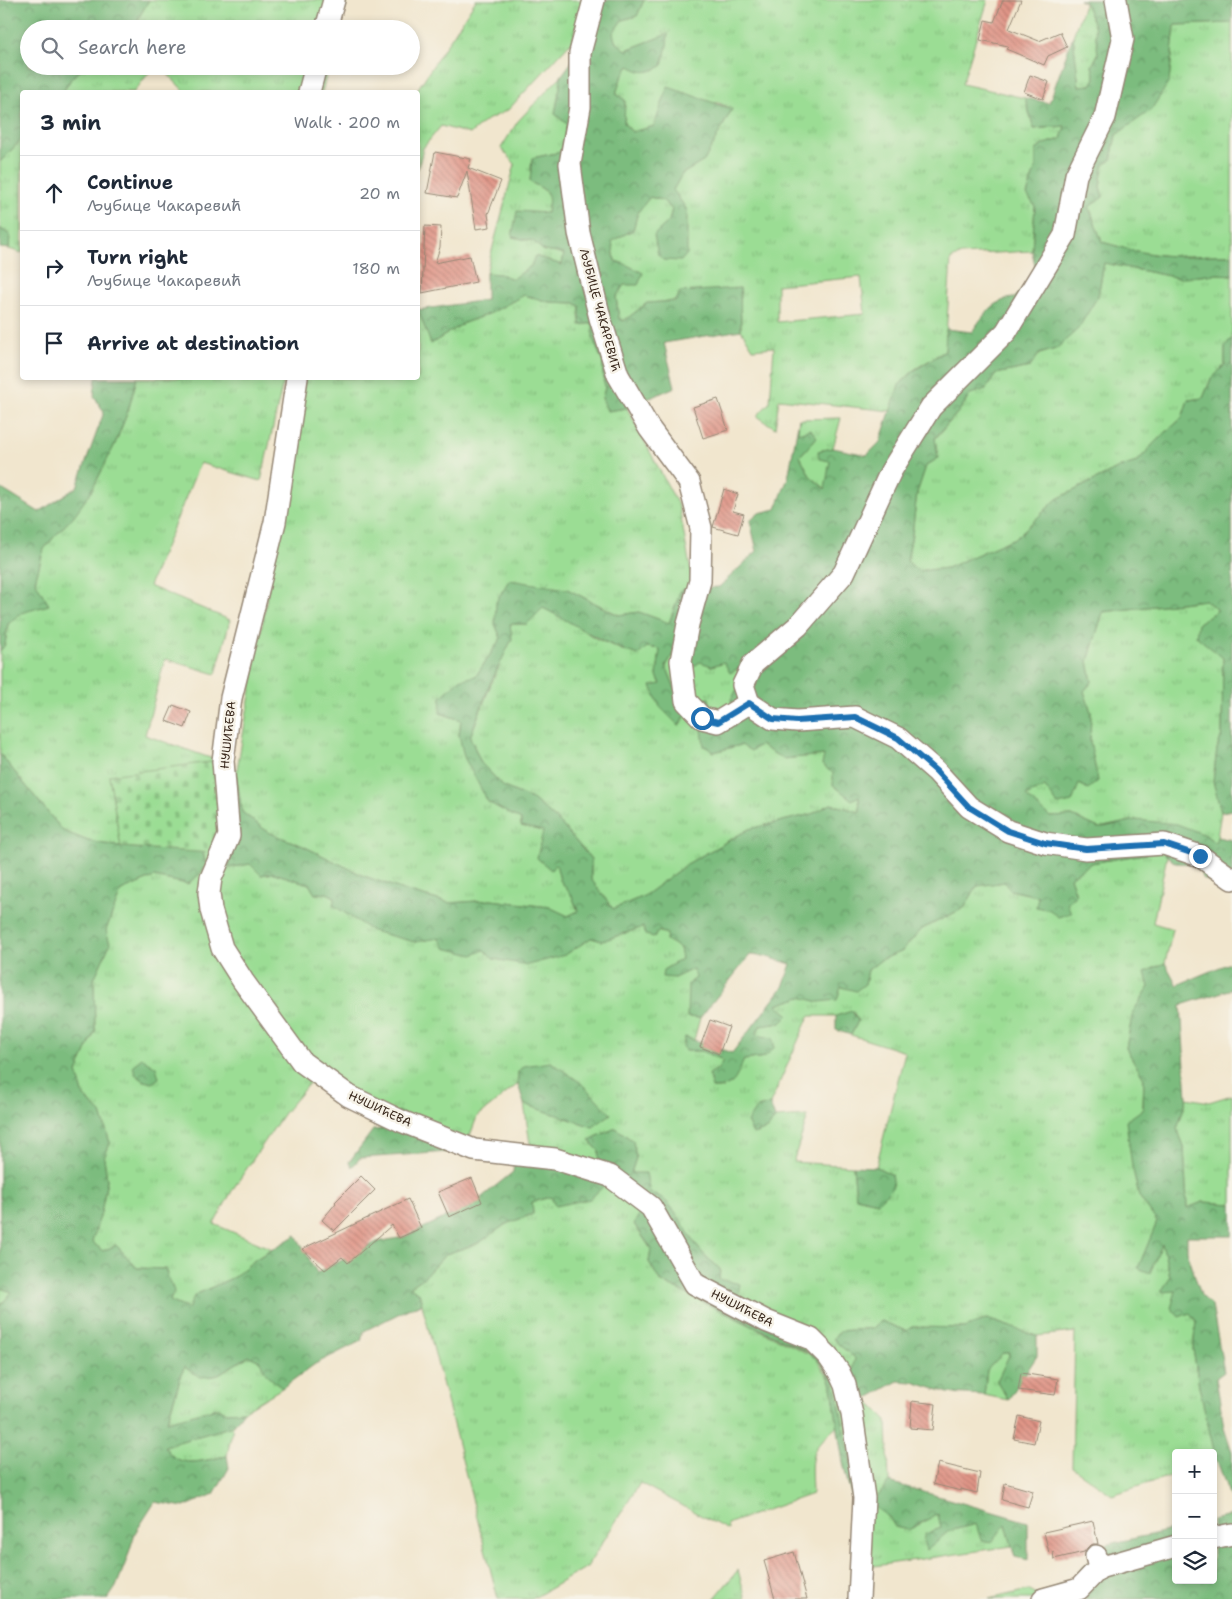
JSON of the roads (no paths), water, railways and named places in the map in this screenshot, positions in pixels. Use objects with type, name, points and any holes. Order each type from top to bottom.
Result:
[{"type":"street","points":[[328,20],[334,0]]},
{"type":"street","name":"ЉУБИЦЕ ЧАКАРЕВИЋ","points":[[594,0],[580,53],[580,108],[570,164],[579,233],[600,318],[618,375],[649,428],[689,482],[700,528],[700,582],[680,661],[686,701],[702,718],[718,722],[749,703]]},
{"type":"street","points":[[1116,0],[1123,39],[1105,117],[1076,175],[1065,235],[1006,332],[931,408],[891,471],[844,573],[798,626],[753,664],[743,685],[749,703],[773,719],[797,721],[855,717],[898,738],[936,771],[969,807],[1008,831],[1045,843],[1086,849],[1164,844],[1200,856],[1232,879]]},
{"type":"street","points":[[310,90],[314,75]]},
{"type":"street","name":"НУШИЋЕВА","points":[[297,380],[275,522],[232,698],[223,761],[230,836],[211,878],[208,893],[222,948],[243,981],[302,1062],[349,1096],[401,1121],[474,1150],[555,1159],[610,1176],[651,1206],[695,1284],[766,1321],[811,1339],[828,1356],[845,1385],[852,1414],[864,1498],[859,1599]]},
{"type":"street","points":[[1217,1537],[1232,1534]]},
{"type":"street","points":[[1043,1599],[1079,1589],[1098,1562],[1172,1547]]}]
